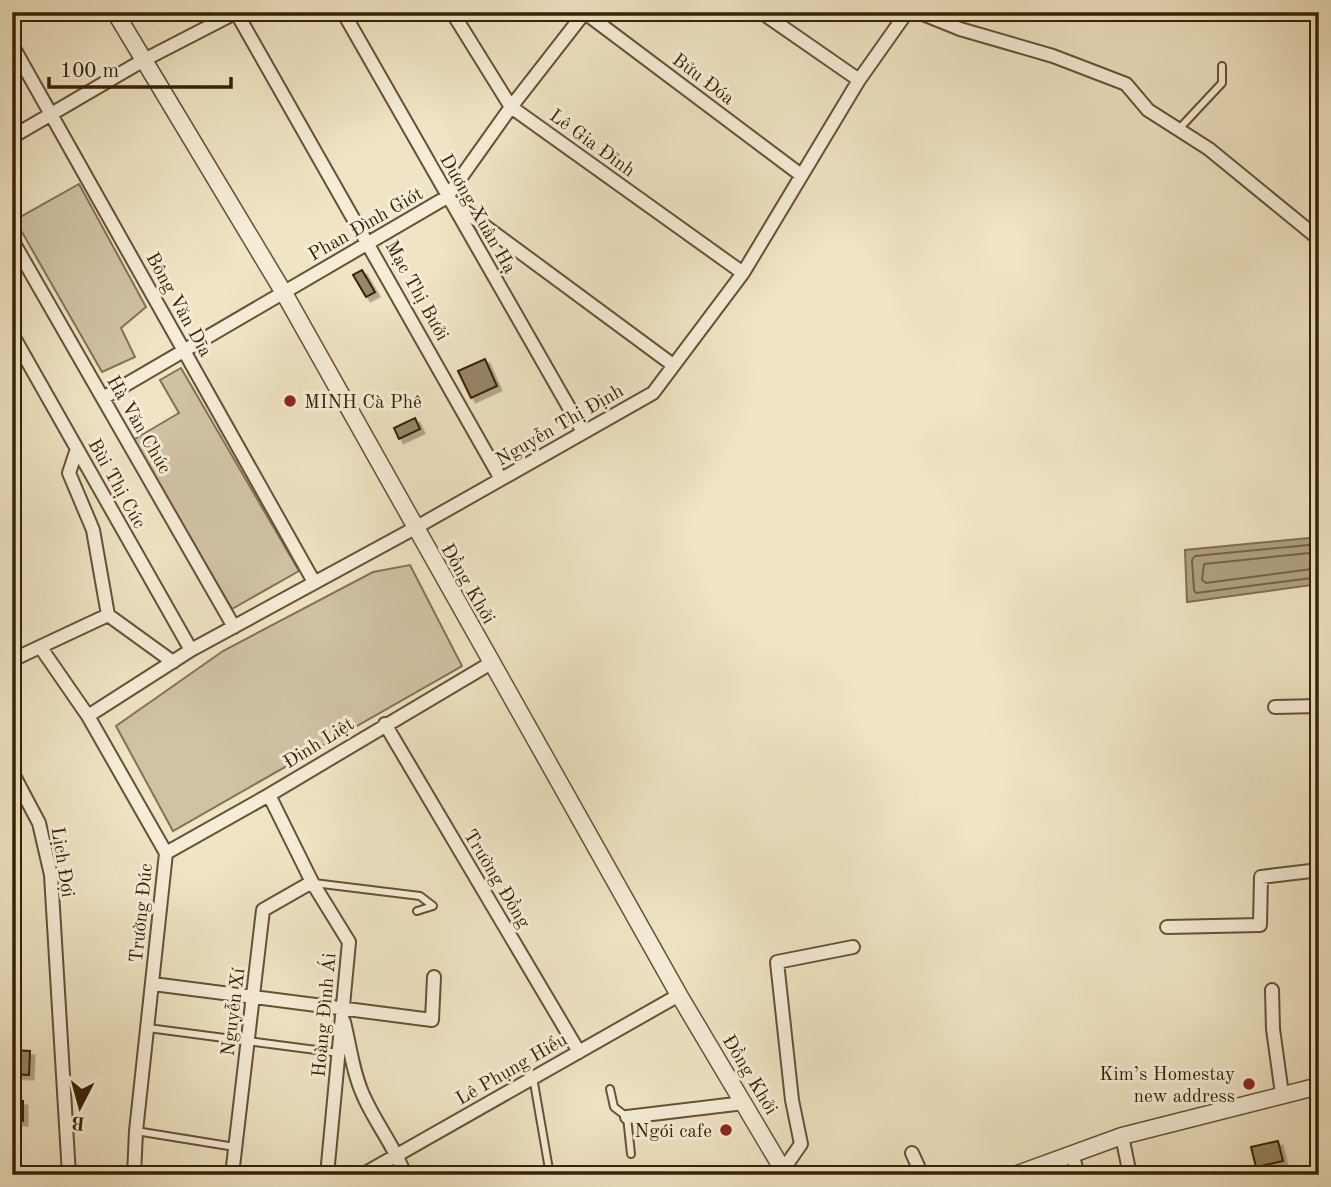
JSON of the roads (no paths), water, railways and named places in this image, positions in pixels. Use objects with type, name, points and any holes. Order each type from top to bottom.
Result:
[{"type":"street","name":"Đồng Khởi","points":[[115,12],[142,61],[284,293],[679,995],[785,1172]]},
{"type":"street","points":[[12,137],[142,61],[236,12]]},
{"type":"street","name":"Mạc Thị Bưởi","points":[[236,12],[370,243],[501,479]]},
{"type":"street","name":"Dương Xuân Hạ","points":[[343,12],[583,432]]},
{"type":"street","name":"Lê Gia Đỉnh","points":[[452,12],[511,107],[743,273]]},
{"type":"street","name":"Phan Đình Giót","points":[[103,398],[447,197],[511,107],[584,12]]},
{"type":"street","name":"Bửu Đóa","points":[[584,12],[801,175]]},
{"type":"street","points":[[761,12],[859,80]]},
{"type":"street","name":"Nguyễn Thị Định","points":[[88,716],[191,650],[415,528],[653,393],[743,273],[859,80],[907,12]]},
{"type":"street","points":[[918,12],[960,30],[1053,56],[1126,84],[1148,110],[1209,149],[1319,239]]},
{"type":"street","name":"Bông Văn Dĩa","points":[[12,45],[314,582]]},
{"type":"street","points":[[447,197],[673,365]]},
{"type":"street","name":"Hà Văn Chúc","points":[[12,240],[234,627]]},
{"type":"street","name":"Bùi Thị Cúc","points":[[12,334],[191,650]]},
{"type":"street","points":[[76,449],[69,473],[93,530],[108,615],[173,662]]},
{"type":"street","points":[[12,660],[108,615]]},
{"type":"street","name":"Trường Đúc","points":[[41,648],[88,716],[166,853],[136,1131],[134,1175]]},
{"type":"street","name":"Đinh Liệt","points":[[166,853],[491,663]]},
{"type":"street","points":[[1275,706],[1319,706]]},
{"type":"street","name":"Trường Đồng","points":[[385,724],[579,1052]]},
{"type":"street","name":"Lịch Đợi","points":[[12,772],[39,823],[51,875],[69,1175]]},
{"type":"street","name":"Hoàng Đình Ái","points":[[269,795],[312,882],[349,942],[327,1175]]},
{"type":"street","points":[[1167,927],[1259,925],[1261,877],[1319,870]]},
{"type":"street","name":"Nguyễn Xí","points":[[232,1175],[262,910],[312,882]]},
{"type":"street","points":[[785,1172],[802,1144],[792,1100],[777,962],[853,947]]},
{"type":"street","points":[[153,984],[432,1020],[434,977]]},
{"type":"street","points":[[1272,990],[1273,1029],[1282,1094]]},
{"type":"street","name":"Lê Phụng Hiểu","points":[[362,1175],[679,995]]},
{"type":"street","points":[[341,1008],[362,1094],[386,1141],[398,1155],[405,1175]]},
{"type":"street","points":[[1015,1175],[1122,1136],[1319,1086]]},
{"type":"street","points":[[628,1117],[744,1103]]},
{"type":"street","points":[[1122,1136],[1130,1175]]},
{"type":"street","points":[[912,1153],[922,1175]]},
{"type":"street","points":[[1072,1153],[1078,1175]]},
{"type":"lane","points":[[1178,130],[1222,83],[1222,66]]},
{"type":"lane","points":[[312,882],[420,896],[433,906],[417,911]]},
{"type":"lane","points":[[148,1028],[339,1053]]},
{"type":"lane","points":[[533,1077],[550,1175]]},
{"type":"lane","points":[[610,1089],[614,1107],[628,1117],[631,1154]]},
{"type":"lane","points":[[136,1131],[235,1147]]},
{"type":"water","points":[[1319,537],[1319,584],[1187,602],[1185,550]]},
{"type":"place","name":"MINH Cà Phê","points":[[290,401]]},
{"type":"place","name":"Kim’s Homestay new address","points":[[1249,1084]]},
{"type":"place","name":"Ngói cafe","points":[[726,1130]]}]
